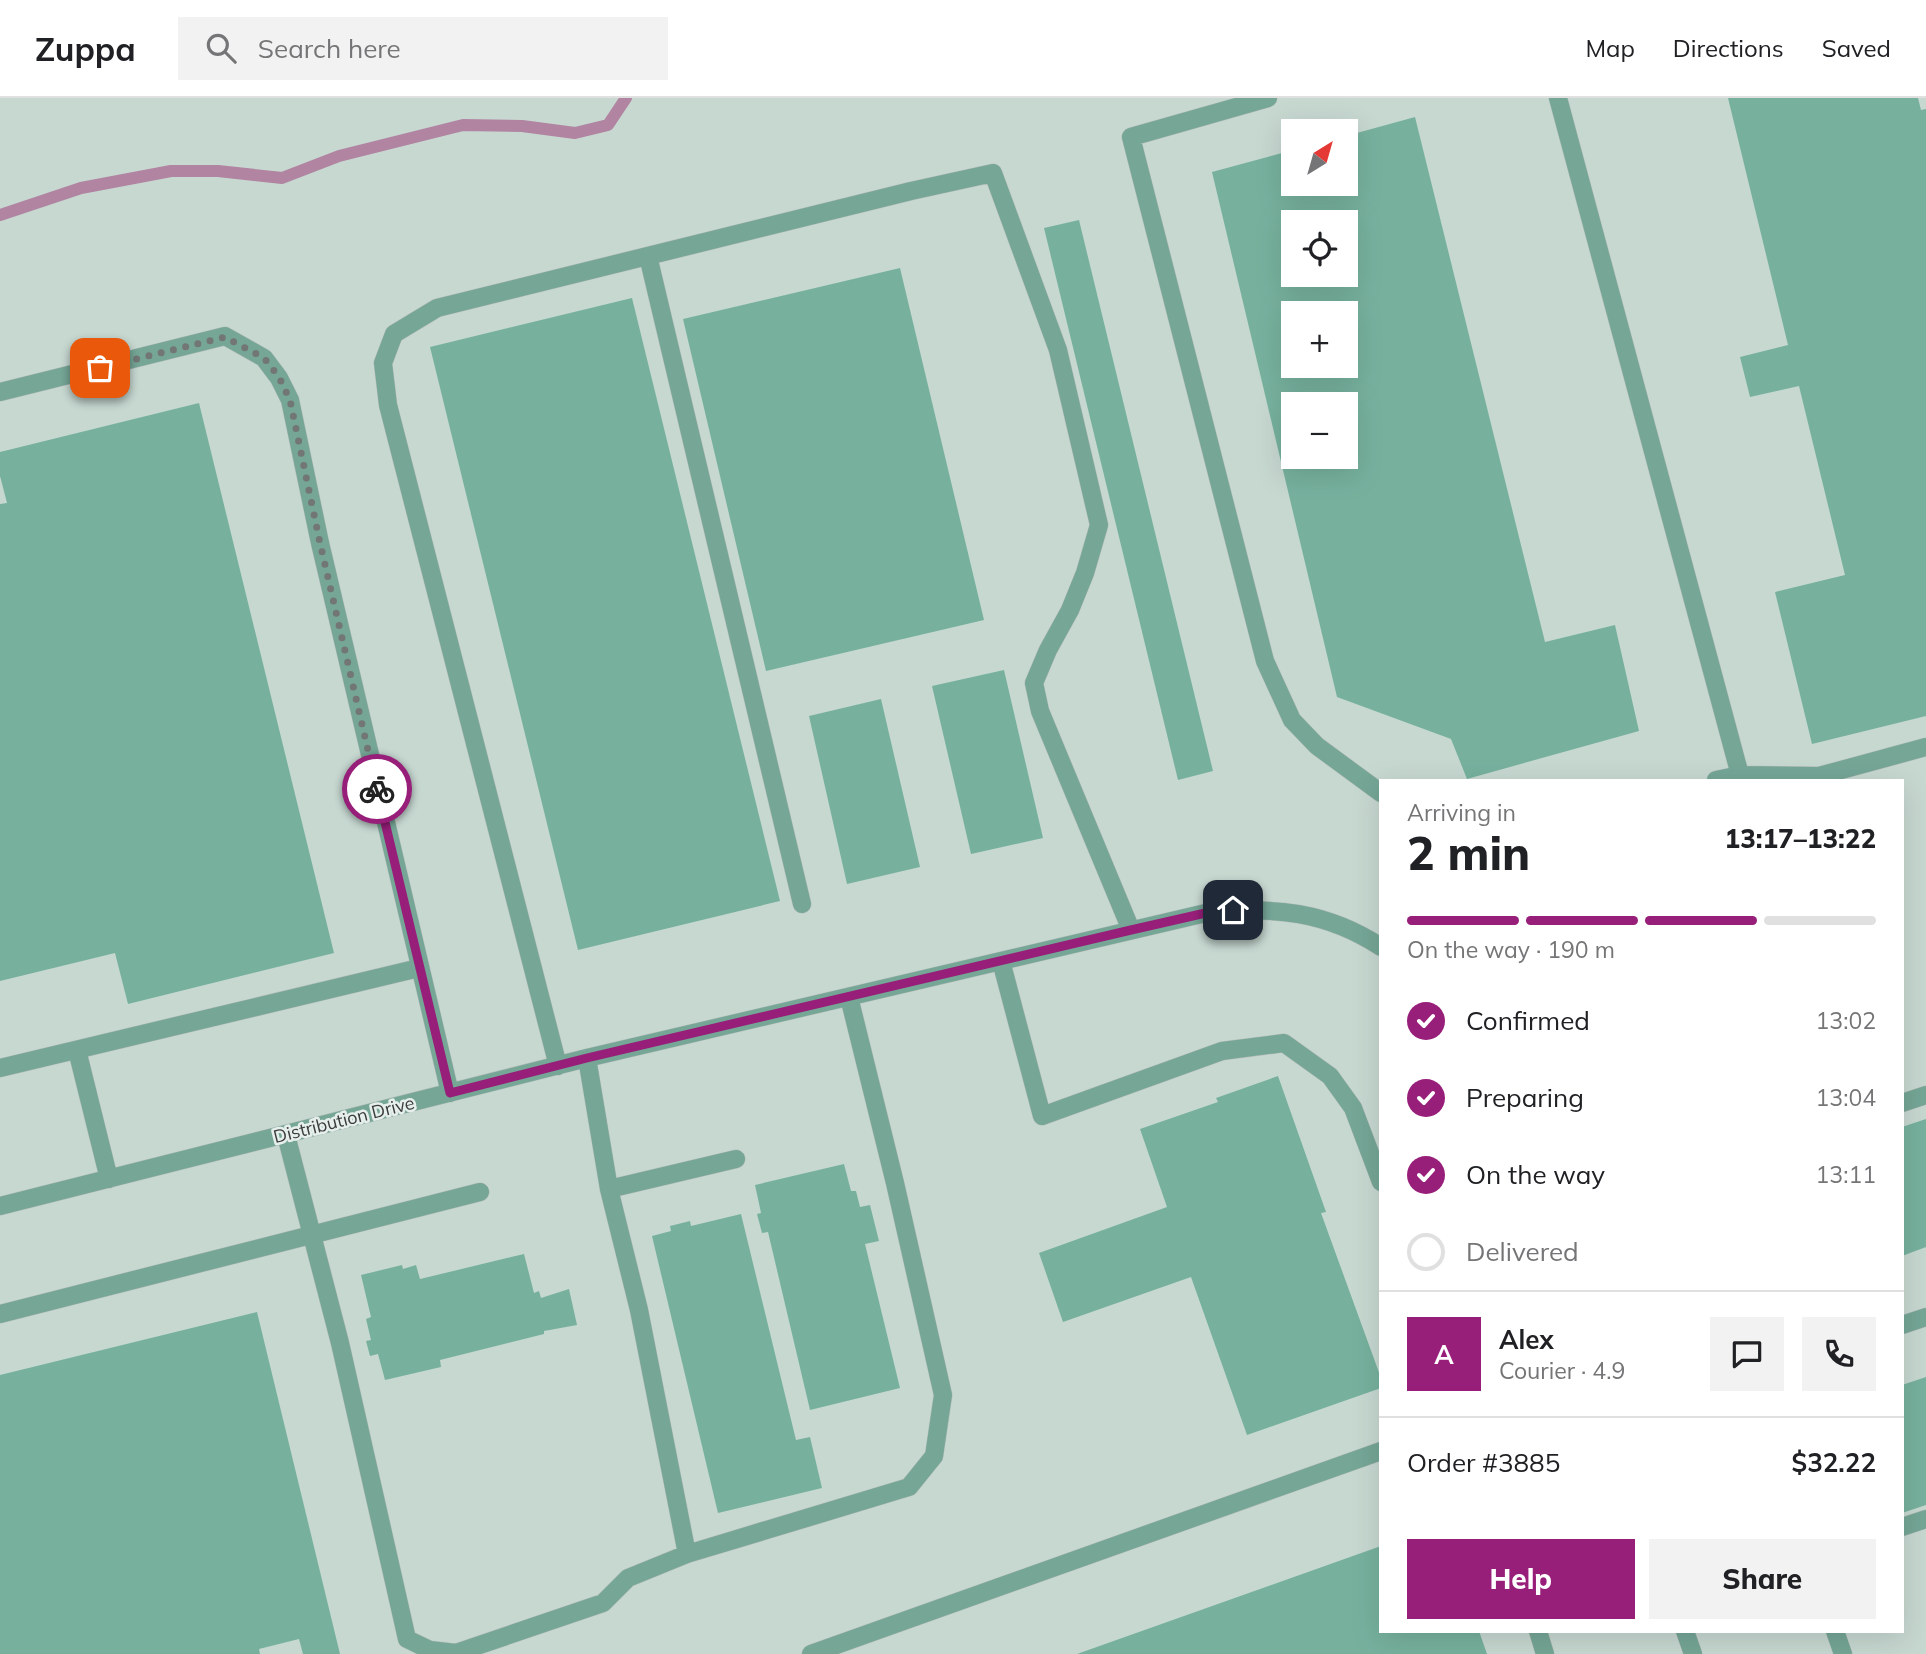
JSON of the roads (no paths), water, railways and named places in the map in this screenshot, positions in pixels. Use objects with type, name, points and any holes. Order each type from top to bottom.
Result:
[{"type":"street","points":[[1268,98],[1131,137],[1265,661],[1292,720],[1317,746],[1379,792]]},
{"type":"street","points":[[1558,98],[1740,775]]},
{"type":"street","points":[[558,1066],[391,418],[383,363],[394,334],[437,308],[911,191],[993,173],[1058,349],[1099,525],[1085,573],[1070,610],[1034,683],[1040,711],[1131,930]]},
{"type":"street","points":[[648,256],[802,904]]},
{"type":"street","points":[[0,392],[225,337],[264,358],[279,377],[290,400],[323,556],[450,1093]]},
{"type":"street","points":[[1721,779],[1740,775],[1819,776],[1926,747]]},
{"type":"street","name":"Distribution Drive","points":[[0,1206],[587,1058],[1210,912],[1255,909],[1327,921],[1357,932],[1379,946]]},
{"type":"street","points":[[1000,961],[1042,1116],[1222,1051],[1284,1043],[1330,1076],[1353,1108],[1379,1177]]},
{"type":"street","points":[[0,1068],[419,968]]},
{"type":"street","points":[[286,1135],[340,1343],[407,1639],[430,1650],[456,1653],[603,1603],[628,1578],[687,1554],[909,1487],[934,1456],[943,1395],[849,997]]},
{"type":"street","points":[[77,1050],[109,1179]]},
{"type":"street","points":[[587,1058],[609,1189],[639,1310],[687,1554]]},
{"type":"street","points":[[1904,1102],[1926,1095]]},
{"type":"street","points":[[609,1189],[736,1159]]},
{"type":"street","points":[[0,1314],[480,1192]]},
{"type":"street","points":[[1904,1324],[1926,1317]]},
{"type":"street","points":[[811,1654],[859,1646],[1379,1452]]},
{"type":"street","points":[[1904,1526],[1926,1519]]},
{"type":"street","points":[[1539,1633],[1545,1654]]},
{"type":"street","points":[[1686,1633],[1693,1654]]},
{"type":"street","points":[[1836,1633],[1843,1654]]},
{"type":"waterway","points":[[0,215],[81,188],[171,171],[218,171],[282,178],[339,156],[463,125],[522,126],[575,133],[608,125],[626,98]]}]
